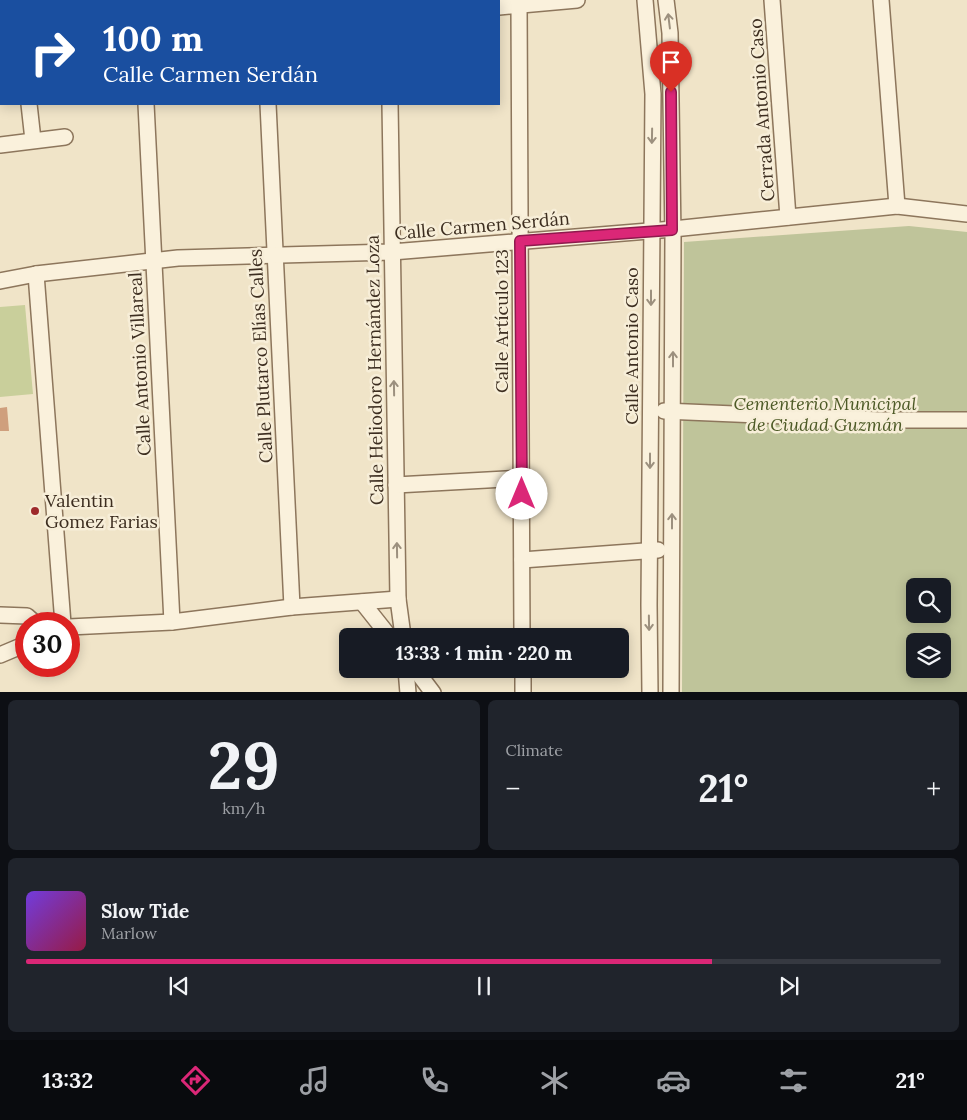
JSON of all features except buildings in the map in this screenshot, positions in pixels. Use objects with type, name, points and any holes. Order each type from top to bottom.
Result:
[{"type":"street","points":[[500,7],[577,0]]},
{"type":"street","name":"Calle Antonio Caso","points":[[645,0],[653,94],[649,551],[650,692]]},
{"type":"street","points":[[666,0],[670,33],[672,230],[671,692]]},
{"type":"street","name":"Cerrada Antonio Caso","points":[[772,0],[788,217]]},
{"type":"street","points":[[881,0],[897,206]]},
{"type":"street","name":"Calle Artículo 123","points":[[519,5],[522,628]]},
{"type":"street","points":[[29,105],[33,140]]},
{"type":"street","name":"Calle Antonio Villareal","points":[[146,105],[172,622]]},
{"type":"street","name":"Calle Plutarco Elías Calles","points":[[268,105],[292,607]]},
{"type":"street","name":"Calle Heliodoro Hernández Loza","points":[[390,105],[398,599],[402,628]]},
{"type":"street","points":[[0,145],[65,137]]},
{"type":"street","name":"Calle Carmen Serdán","points":[[0,281],[36,274],[178,258],[392,252],[672,230],[897,206],[967,214]]},
{"type":"street","points":[[36,274],[62,612]]},
{"type":"street","points":[[650,411],[880,420],[967,420]]},
{"type":"street","points":[[396,485],[522,478]]},
{"type":"street","points":[[522,560],[672,549]]},
{"type":"street","points":[[80,626],[172,622],[292,607],[398,599]]},
{"type":"street","points":[[362,602],[383,628]]},
{"type":"street","points":[[0,615],[15,616]]},
{"type":"street","points":[[0,655],[15,649]]},
{"type":"street","points":[[407,678],[408,692]]},
{"type":"street","points":[[422,678],[433,692]]},
{"type":"street","points":[[523,678],[523,692]]},
{"type":"green space","name":"Cementerio Municipal de Ciudad Guzmán","points":[[909,226],[967,232],[967,692],[682,692],[684,242]]},
{"type":"green space","points":[[25,305],[33,394],[0,397],[0,307]]},
{"type":"place","name":"Valentin Gomez Farias","points":[[35,511]]},
{"type":"route","points":[[522,494],[520,241],[672,230],[671,92]]}]
